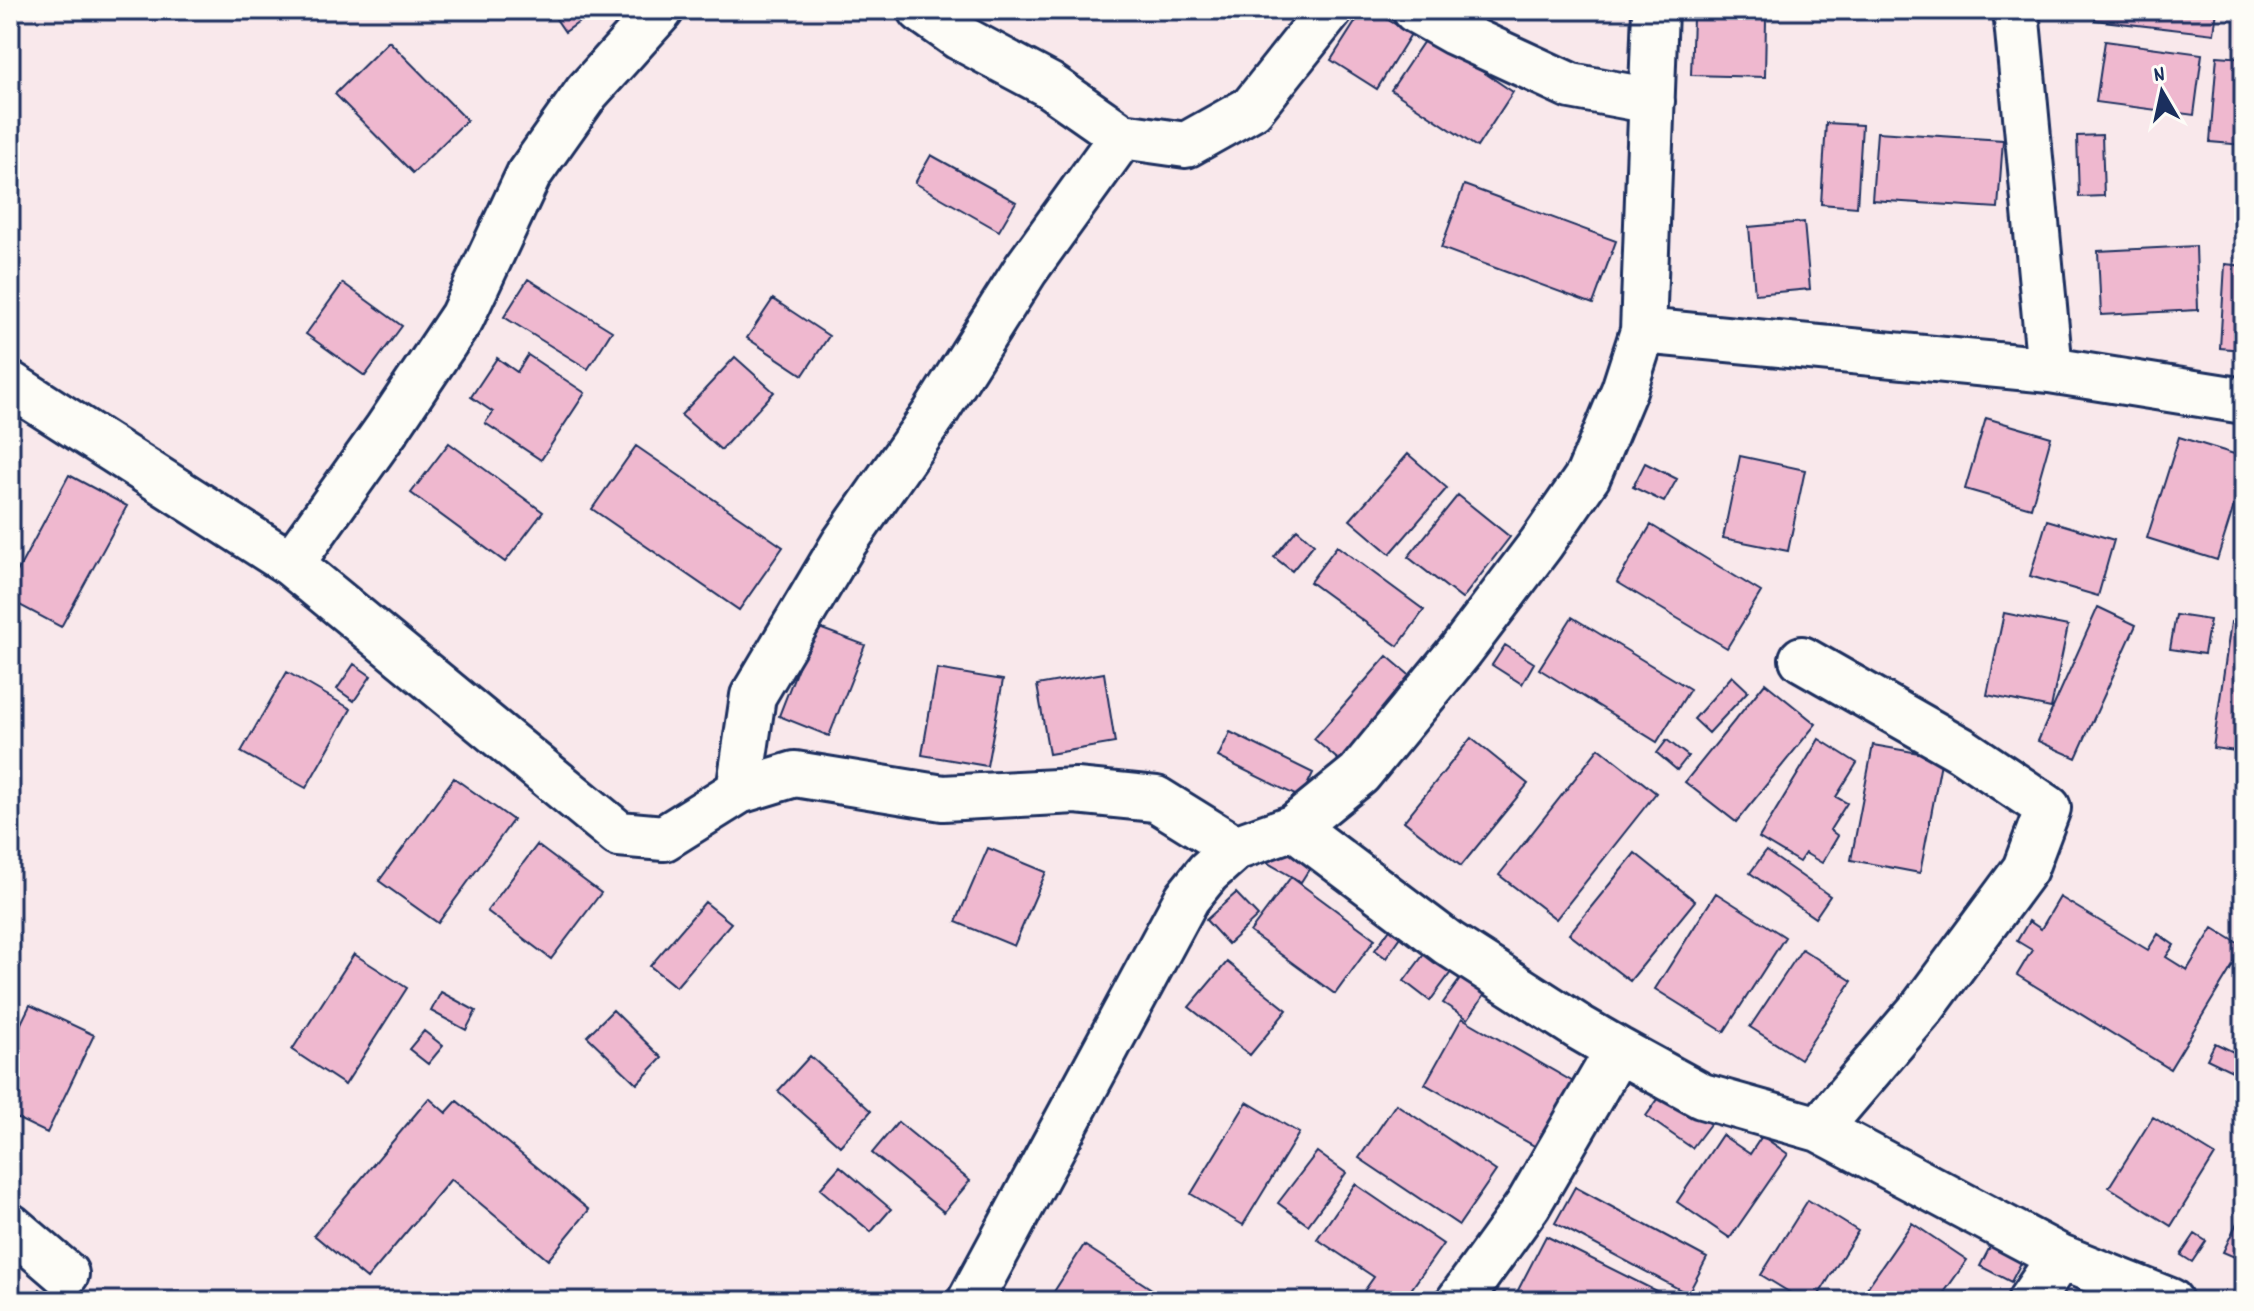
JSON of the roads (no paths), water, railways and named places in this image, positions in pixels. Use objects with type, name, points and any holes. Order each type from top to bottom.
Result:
[{"type":"street","points":[[291,564],[462,317],[529,174],[587,92],[661,10]]},
{"type":"street","points":[[921,10],[967,23],[1122,136],[1186,145],[1252,108],[1330,10]]},
{"type":"street","points":[[1415,10],[1454,32],[1571,86],[1652,101]]},
{"type":"street","points":[[970,1301],[1187,898],[1208,872],[1235,848],[1294,827],[1359,774],[1461,650],[1588,476],[1624,390],[1643,331],[1655,10]]},
{"type":"street","points":[[2016,10],[2050,370]]},
{"type":"street","points":[[739,791],[753,696],[844,543],[935,413],[1026,269],[1122,136]]},
{"type":"street","points":[[1643,331],[2050,370],[2244,401]]},
{"type":"street","points":[[10,384],[291,564],[619,834],[664,838],[739,791],[795,774],[943,798],[1076,791],[1156,799],[1235,848]]},
{"type":"street","points":[[1802,659],[1962,750],[2048,808],[2025,869],[1923,1007],[1819,1129]]},
{"type":"street","points":[[1294,827],[1448,943],[1618,1050],[1702,1096],[1819,1129],[2060,1257],[2170,1301]]},
{"type":"street","points":[[1459,1301],[1528,1205],[1618,1050]]},
{"type":"street","points":[[10,1226],[66,1274]]},
{"type":"street","points":[[2030,1301],[2060,1257]]}]
